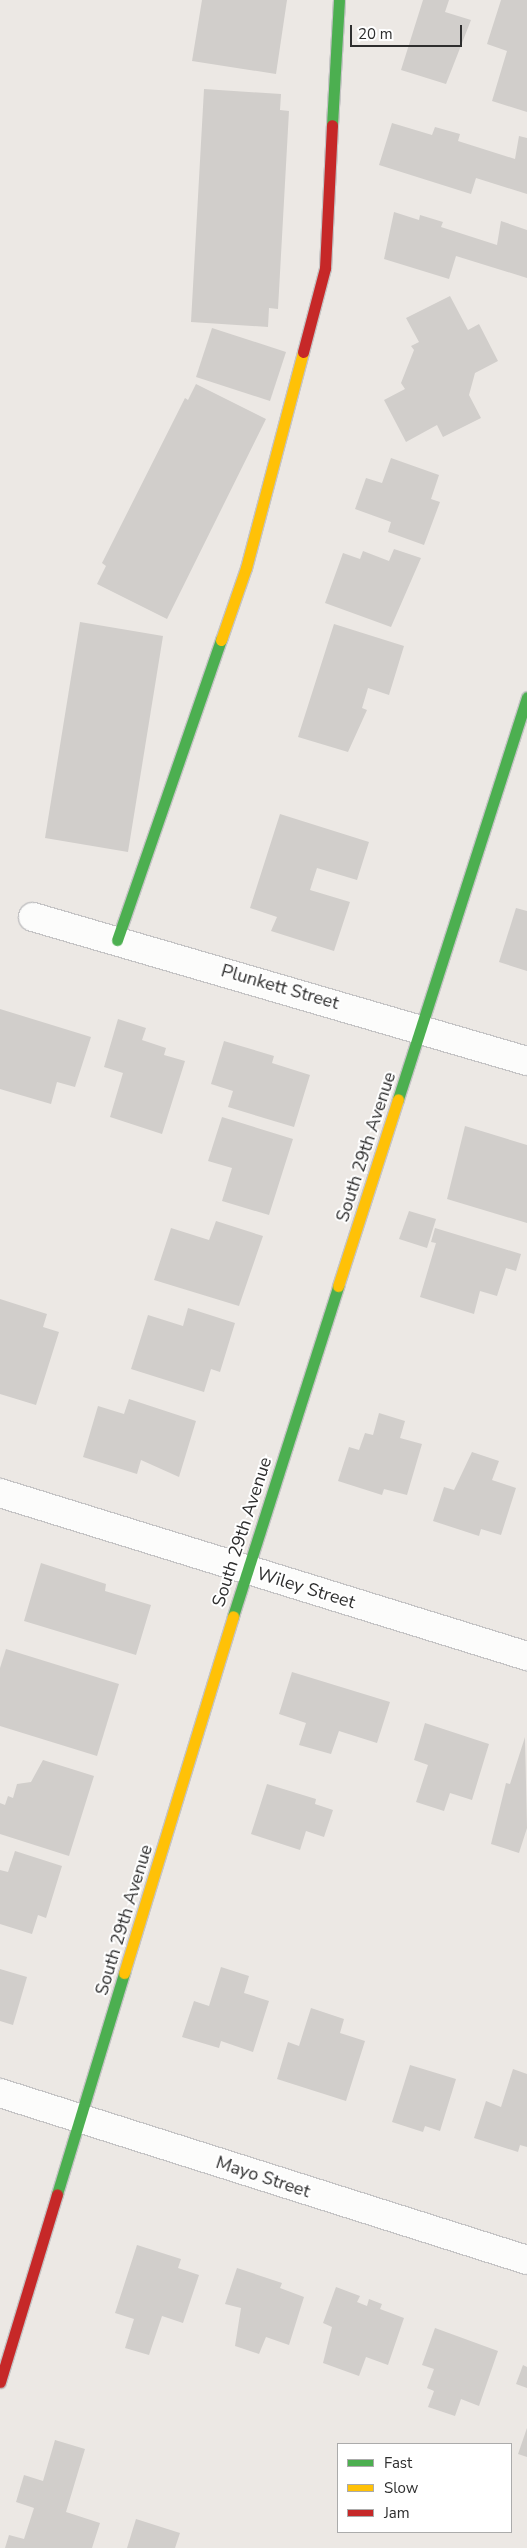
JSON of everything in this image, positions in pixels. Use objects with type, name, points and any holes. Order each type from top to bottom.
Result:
[{"type":"street","points":[[117,940],[246,568],[325,268],[339,0]]},
{"type":"street","name":"South 29th Avenue","points":[[0,2382],[83,2120],[247,1570],[527,696]]},
{"type":"street","name":"Plunkett Street","points":[[33,917],[422,1028],[527,1060]]},
{"type":"street","name":"Wiley Street","points":[[0,1493],[527,1656]]},
{"type":"street","name":"Mayo Street","points":[[0,2093],[527,2260]]},
{"type":"building","points":[[202,0],[287,0],[276,74],[192,61]]},
{"type":"building","points":[[423,0],[449,0],[445,12],[471,20],[446,84],[401,70]]},
{"type":"building","points":[[501,0],[527,0],[527,112],[492,101],[507,51],[487,44]]},
{"type":"building","points":[[204,89],[281,94],[280,110],[289,111],[278,309],[269,308],[268,327],[191,322]]},
{"type":"building","points":[[392,123],[432,135],[435,127],[460,134],[458,141],[515,159],[519,136],[527,138],[527,194],[476,178],[471,194],[379,165]]},
{"type":"building","points":[[394,212],[419,220],[420,215],[443,222],[441,227],[497,245],[501,221],[527,230],[527,278],[456,256],[449,279],[384,259]]},
{"type":"building","points":[[450,296],[468,330],[479,324],[498,361],[475,373],[469,395],[481,418],[443,437],[437,425],[406,442],[384,400],[405,389],[401,383],[414,350],[411,346],[419,342],[406,318]]},
{"type":"building","points":[[212,328],[286,352],[270,401],[196,377]]},
{"type":"building","points":[[196,384],[266,419],[167,619],[97,584],[106,566],[102,563],[185,398],[188,400]]},
{"type":"building","points":[[391,458],[439,475],[431,499],[440,502],[424,545],[388,532],[391,522],[355,509],[366,478],[382,483]]},
{"type":"building","points":[[394,549],[421,558],[391,627],[325,603],[343,553],[360,559],[363,551],[389,561]]},
{"type":"building","points":[[80,622],[163,636],[128,852],[45,838]]},
{"type":"building","points":[[334,624],[404,646],[389,695],[368,688],[362,708],[367,710],[348,752],[298,737]]},
{"type":"building","points":[[280,814],[369,842],[357,880],[317,868],[310,890],[350,902],[334,951],[271,931],[277,917],[250,908]]},
{"type":"building","points":[[516,908],[527,911],[527,971],[499,962]]},
{"type":"building","points":[[0,1009],[91,1037],[75,1087],[57,1082],[51,1104],[0,1089]]},
{"type":"building","points":[[118,1019],[146,1028],[142,1040],[166,1048],[164,1055],[185,1061],[162,1134],[110,1117],[123,1073],[104,1067]]},
{"type":"building","points":[[224,1041],[274,1056],[272,1063],[310,1075],[294,1127],[228,1107],[233,1091],[211,1084]]},
{"type":"building","points":[[222,1117],[293,1139],[269,1215],[222,1201],[232,1168],[208,1161]]},
{"type":"building","points":[[465,1126],[527,1145],[527,1223],[447,1199]]},
{"type":"building","points":[[409,1211],[436,1219],[427,1248],[399,1239]]},
{"type":"building","points":[[216,1221],[263,1236],[239,1306],[154,1280],[171,1228],[209,1240]]},
{"type":"building","points":[[435,1228],[521,1254],[516,1271],[506,1268],[497,1296],[480,1291],[474,1314],[420,1297],[436,1243],[431,1242]]},
{"type":"building","points":[[0,1299],[47,1314],[43,1327],[59,1332],[36,1405],[0,1394]]},
{"type":"building","points":[[188,1308],[235,1323],[220,1372],[211,1369],[204,1392],[131,1369],[148,1315],[183,1326]]},
{"type":"building","points":[[129,1399],[196,1421],[179,1477],[141,1460],[137,1474],[83,1457],[98,1406],[124,1414]]},
{"type":"building","points":[[379,1413],[405,1421],[400,1438],[422,1444],[407,1495],[384,1489],[382,1495],[338,1481],[349,1447],[359,1450],[365,1433],[373,1435]]},
{"type":"building","points":[[472,1452],[499,1461],[492,1480],[516,1488],[501,1535],[481,1529],[479,1536],[433,1521],[444,1487],[454,1490]]},
{"type":"building","points":[[41,1563],[106,1584],[105,1591],[151,1605],[136,1655],[24,1621]]},
{"type":"building","points":[[6,1649],[119,1684],[97,1756],[0,1726],[0,1668]]},
{"type":"building","points":[[292,1672],[390,1702],[377,1743],[339,1731],[331,1754],[299,1745],[306,1723],[279,1714]]},
{"type":"building","points":[[425,1723],[489,1744],[472,1800],[450,1793],[444,1811],[416,1802],[428,1765],[414,1760]]},
{"type":"building","points":[[525,1737],[527,1828],[519,1853],[491,1844],[506,1783],[510,1784]]},
{"type":"building","points":[[43,1760],[94,1776],[69,1856],[0,1834],[0,1803],[5,1805],[8,1796],[13,1798],[17,1784],[31,1782]]},
{"type":"building","points":[[267,1784],[316,1799],[315,1804],[333,1810],[324,1837],[306,1831],[300,1850],[251,1834]]},
{"type":"building","points":[[15,1851],[62,1866],[46,1918],[38,1915],[32,1934],[0,1924],[0,1870],[8,1872]]},
{"type":"building","points":[[221,1967],[249,1976],[244,1993],[269,2001],[253,2052],[221,2041],[219,2048],[182,2037],[194,2001],[209,2006]]},
{"type":"building","points":[[0,1969],[27,1977],[13,2025],[0,2021]]},
{"type":"building","points":[[311,2008],[344,2019],[340,2033],[365,2041],[346,2101],[277,2079],[288,2042],[299,2046]]},
{"type":"building","points":[[410,2065],[456,2079],[440,2131],[425,2126],[423,2132],[392,2122]]},
{"type":"building","points":[[513,2069],[527,2074],[527,2147],[520,2145],[518,2152],[474,2138],[486,2101],[501,2107]]},
{"type":"building","points":[[137,2245],[181,2259],[178,2268],[199,2275],[183,2323],[162,2316],[149,2355],[125,2348],[134,2319],[115,2313]]},
{"type":"building","points":[[237,2268],[282,2283],[280,2288],[304,2297],[289,2345],[266,2337],[259,2354],[235,2346],[241,2308],[225,2304]]},
{"type":"building","points":[[336,2287],[360,2296],[357,2302],[367,2306],[369,2299],[382,2304],[380,2309],[404,2318],[388,2365],[366,2357],[359,2376],[323,2363],[332,2327],[323,2323]]},
{"type":"building","points":[[435,2328],[498,2351],[479,2406],[461,2399],[455,2416],[428,2407],[434,2391],[427,2388],[434,2369],[422,2365]]},
{"type":"building","points":[[523,2365],[527,2367],[527,2388],[516,2384]]},
{"type":"building","points":[[527,2428],[527,2457],[518,2454]]},
{"type":"building","points":[[55,2440],[85,2449],[66,2512],[100,2523],[92,2548],[5,2548],[9,2535],[24,2539],[34,2508],[16,2502],[24,2475],[43,2481]]},
{"type":"building","points":[[136,2519],[180,2533],[175,2548],[127,2548]]},
{"type":"traffic: fast","points":[[332,125],[339,0]]},
{"type":"traffic: fast","points":[[117,940],[221,640]]},
{"type":"traffic: fast","points":[[398,1099],[527,697]]},
{"type":"traffic: fast","points":[[233,1616],[338,1286]]},
{"type":"traffic: fast","points":[[57,2194],[124,1973]]},
{"type":"traffic: slow","points":[[221,640],[246,568],[303,352]]},
{"type":"traffic: slow","points":[[338,1286],[398,1099]]},
{"type":"traffic: slow","points":[[124,1973],[233,1616]]},
{"type":"traffic: jam","points":[[303,352],[325,268],[332,125]]},
{"type":"traffic: jam","points":[[0,2382],[57,2194]]}]
